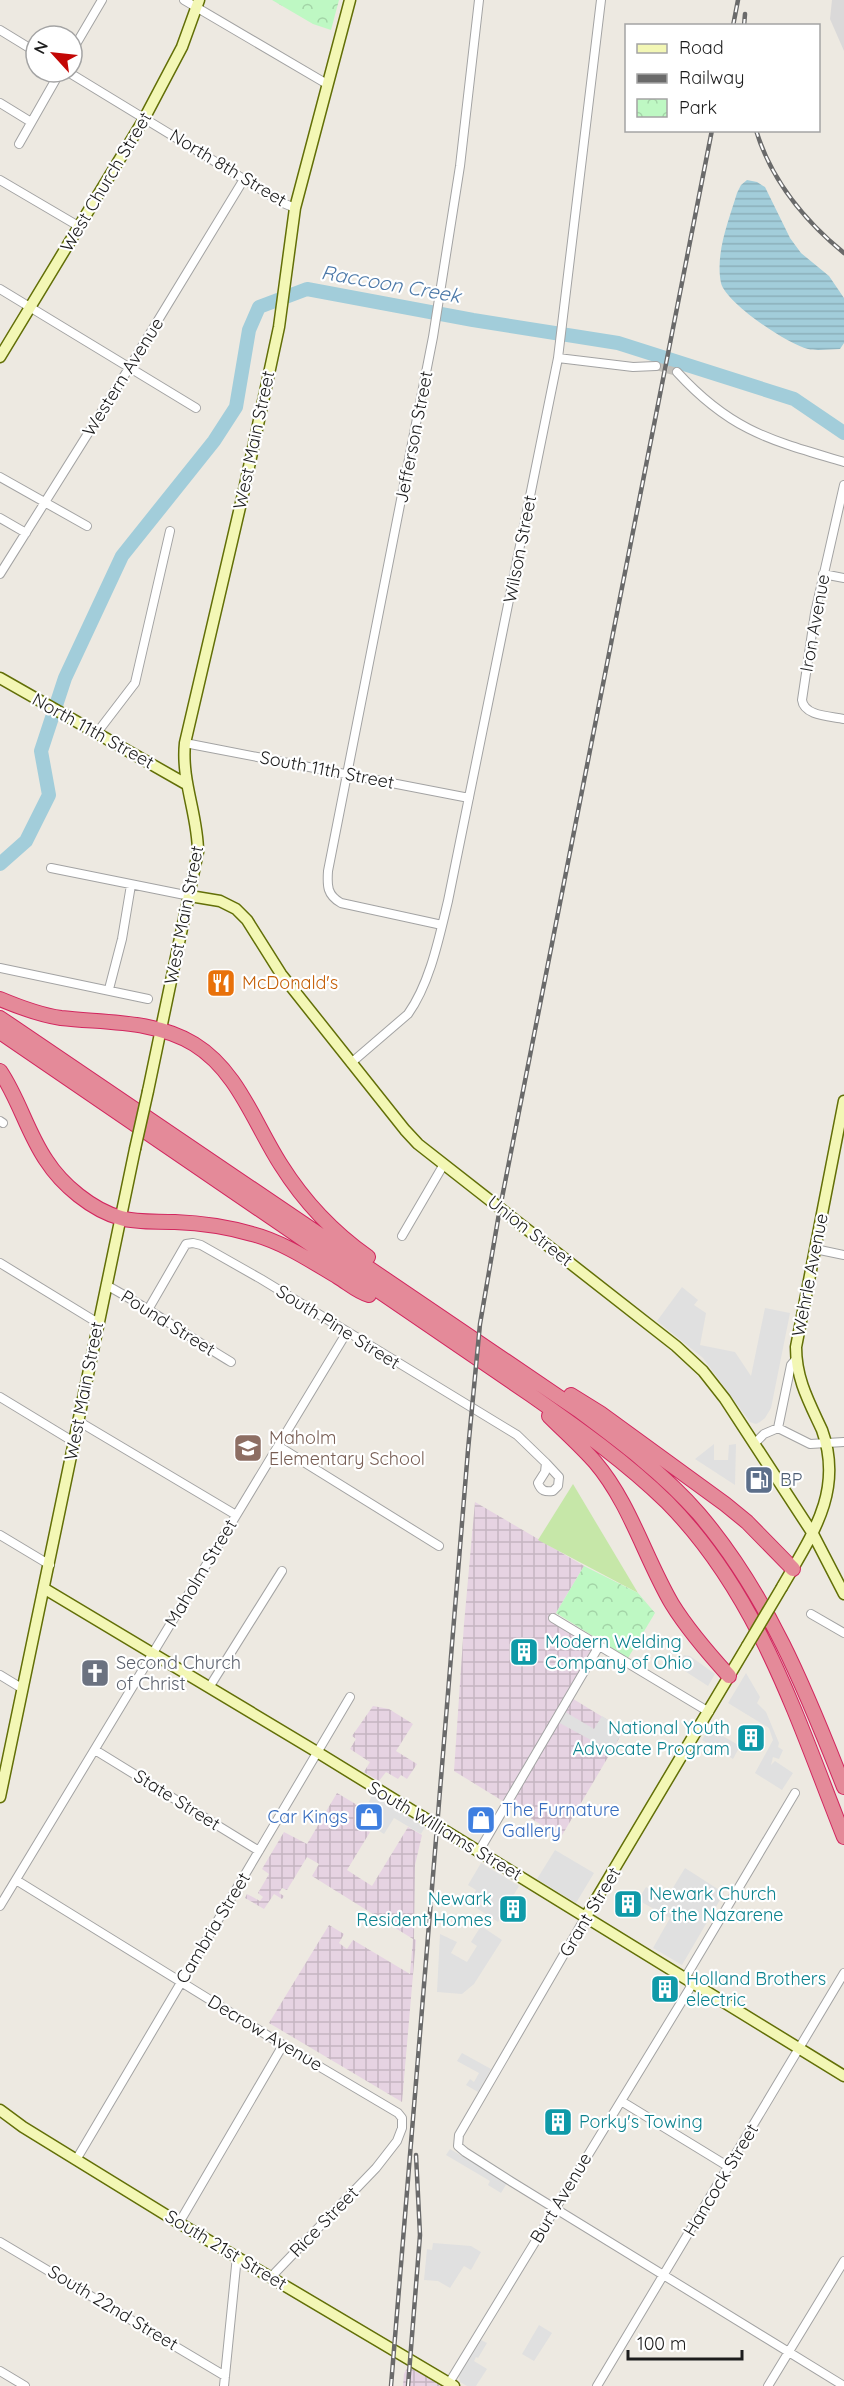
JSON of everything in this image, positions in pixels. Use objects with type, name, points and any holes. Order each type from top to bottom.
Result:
[{"type":"highway","points":[[0,999],[36,1012],[59,1017],[161,1029],[195,1045],[211,1056],[229,1075],[279,1162],[301,1194],[348,1240],[387,1270],[391,1282]]},
{"type":"highway","points":[[0,1018],[554,1394],[610,1434],[673,1487],[698,1513],[743,1571],[761,1600],[790,1658],[844,1786]]},
{"type":"highway","points":[[0,1032],[500,1373],[602,1446],[667,1503],[728,1579],[760,1631],[844,1837]]},
{"type":"highway","points":[[0,1071],[51,1168],[83,1198],[119,1218],[133,1221],[204,1224],[253,1234],[277,1243],[366,1294],[392,1301]]},
{"type":"highway","points":[[500,1373],[514,1389],[561,1427],[595,1462],[620,1501],[673,1605],[708,1653],[729,1676]]},
{"type":"highway","points":[[554,1394],[571,1395],[591,1407],[705,1489],[747,1522],[793,1569]]},
{"type":"street","points":[[84,31],[102,0]]},
{"type":"street","points":[[184,0],[199,4],[327,84]]},
{"type":"street","name":"West Main Street","points":[[0,1797],[50,1565],[119,1218],[198,852],[198,838],[184,768],[185,743],[279,327],[296,208],[350,0]]},
{"type":"street","name":"Jefferson Street","points":[[442,925],[341,903],[331,897],[328,891],[328,871],[433,337],[460,166],[479,0]]},
{"type":"street","name":"Wilson Street","points":[[351,1063],[408,1014],[414,1006],[425,984],[442,925],[558,358],[601,0]]},
{"type":"street","name":"West Church Street","points":[[0,357],[144,119],[182,47],[199,4]]},
{"type":"street","points":[[0,30],[24,45]]},
{"type":"street","name":"North 8th Street","points":[[84,82],[283,203],[296,208]]},
{"type":"street","points":[[19,144],[53,84]]},
{"type":"street","points":[[0,103],[31,122]]},
{"type":"street","name":"Western Avenue","points":[[0,574],[244,179]]},
{"type":"street","points":[[0,180],[80,227]]},
{"type":"street","points":[[0,289],[196,408]]},
{"type":"street","points":[[558,358],[633,368],[656,366]]},
{"type":"street","points":[[677,372],[709,404],[742,426],[776,441],[844,462]]},
{"type":"street","points":[[0,477],[87,526]]},
{"type":"street","name":"Iron Avenue","points":[[844,485],[823,574],[802,691],[802,705],[808,711],[844,719]]},
{"type":"street","points":[[0,518],[26,533]]},
{"type":"street","points":[[96,734],[135,683],[170,531]]},
{"type":"street","points":[[823,574],[844,578]]},
{"type":"street","name":"North 11th Street","points":[[0,678],[186,784]]},
{"type":"street","name":"South 11th Street","points":[[185,743],[469,798]]},
{"type":"street","points":[[51,868],[190,896]]},
{"type":"street","points":[[109,989],[122,939],[131,885]]},
{"type":"street","name":"Union Street","points":[[190,896],[229,905],[247,920],[281,974],[418,1144],[695,1362],[714,1383],[813,1534],[844,1594]]},
{"type":"street","points":[[0,968],[148,999]]},
{"type":"street","name":"Wehrle Avenue","points":[[813,1534],[827,1508],[833,1485],[834,1467],[829,1444],[801,1386],[796,1347],[844,1101]]},
{"type":"street","points":[[402,1236],[444,1164]]},
{"type":"street","name":"South Pine Street","points":[[149,1308],[181,1250],[186,1244],[201,1245],[517,1435],[546,1463]]},
{"type":"street","points":[[815,1249],[844,1255]]},
{"type":"street","points":[[0,1263],[98,1323]]},
{"type":"street","name":"Pound Street","points":[[106,1285],[149,1308],[231,1362]]},
{"type":"street","name":"Maholm Street","points":[[0,1906],[347,1332]]},
{"type":"street","points":[[778,1428],[791,1365],[796,1359]]},
{"type":"street","points":[[0,1397],[74,1442]]},
{"type":"street","points":[[78,1421],[236,1515]]},
{"type":"street","points":[[754,1444],[764,1434],[778,1428],[810,1444],[844,1442]]},
{"type":"street","points":[[278,1446],[439,1546]]},
{"type":"street","name":"Grant Street","points":[[555,2208],[465,2152],[458,2146],[459,2135],[813,1534]]},
{"type":"street","points":[[0,1535],[50,1565]]},
{"type":"street","points":[[210,1686],[282,1571]]},
{"type":"street","name":"South Williams Street","points":[[45,1589],[210,1686],[844,2076]]},
{"type":"street","points":[[811,1614],[844,1633]]},
{"type":"street","points":[[553,1618],[709,1712]]},
{"type":"street","points":[[479,1851],[599,1646]]},
{"type":"street","points":[[0,1675],[23,1689]]},
{"type":"street","name":"Cambria Street","points":[[76,2160],[350,1697]]},
{"type":"street","name":"State Street","points":[[94,1750],[259,1851]]},
{"type":"street","name":"Burt Avenue","points":[[452,2385],[555,2208],[621,2101],[795,1793]]},
{"type":"street","name":"Decrow Avenue","points":[[16,1880],[283,2045],[390,2108],[402,2118],[402,2128],[397,2141],[376,2168]]},
{"type":"street","name":"Hancock Street","points":[[597,2386],[844,1973]]},
{"type":"street","points":[[179,2223],[283,2045]]},
{"type":"street","points":[[621,2101],[729,2167]]},
{"type":"street","name":"South 21st Street","points":[[0,2110],[23,2127],[179,2223],[452,2385]]},
{"type":"street","name":"Rice Street","points":[[272,2277],[376,2168]]},
{"type":"street","points":[[555,2208],[844,2386]]},
{"type":"street","name":"South 22nd Street","points":[[0,2242],[225,2376]]},
{"type":"street","points":[[224,2386],[237,2256]]},
{"type":"street","points":[[768,2386],[844,2261]]},
{"type":"street","points":[[0,2371],[25,2386]]},
{"type":"shaded area","points":[[832,0],[844,0],[844,51],[830,19]]},
{"type":"shaded area","points":[[682,1287],[698,1300],[694,1305],[706,1313],[700,1345],[735,1352],[751,1376],[765,1308],[790,1313],[771,1408],[760,1422],[756,1424],[750,1422],[703,1358],[657,1321]]},
{"type":"shaded area","points":[[714,1444],[714,1460],[728,1460],[729,1445],[736,1444],[735,1485],[695,1459]]},
{"type":"shaded area","name":"Modern Welding Company of Ohio","points":[[475,1502],[584,1566],[553,1618],[599,1646],[570,1697],[624,1730],[561,1837],[454,1771]]},
{"type":"shaded area","points":[[684,1655],[690,1656],[715,1674],[708,1686],[677,1666]]},
{"type":"shaded area","points":[[746,1673],[760,1697],[757,1703],[766,1712],[779,1743],[778,1747],[783,1750],[779,1759],[773,1757],[771,1765],[775,1761],[793,1773],[782,1790],[755,1773],[773,1740],[769,1728],[728,1703]]},
{"type":"shaded area","points":[[373,1706],[389,1709],[413,1724],[396,1751],[417,1764],[407,1779],[401,1775],[398,1779],[386,1772],[379,1781],[364,1772],[370,1762],[350,1749],[356,1739],[352,1736]]},
{"type":"shaded area","points":[[562,1710],[594,1729],[602,1716],[624,1730],[611,1751],[556,1721]]},
{"type":"shaded area","points":[[709,1728],[740,1746],[733,1759],[702,1740]]},
{"type":"shaded area","points":[[337,1793],[364,1809],[355,1823],[370,1832],[347,1870],[372,1886],[408,1827],[422,1835],[415,1865],[414,1939],[416,1940],[402,2102],[269,2023],[329,1925],[344,1934],[339,1943],[347,1949],[353,1940],[410,1974],[413,1939],[312,1876],[319,1864],[307,1857],[287,1890],[282,1888],[279,1893],[284,1896],[282,1899],[274,1894],[264,1909],[245,1898],[247,1894],[260,1901],[263,1897],[258,1893],[269,1874],[262,1869],[284,1832],[307,1844]]},
{"type":"shaded area","points":[[372,1795],[425,1827],[421,1834],[394,1818],[384,1834],[373,1827],[383,1811],[369,1802]]},
{"type":"shaded area","points":[[555,1850],[594,1873],[576,1903],[537,1879]]},
{"type":"shaded area","points":[[481,1863],[519,1886],[498,1922],[469,1903],[476,1890],[468,1885]]},
{"type":"shaded area","points":[[685,1868],[724,1893],[682,1965],[653,1948],[670,1918],[638,1900],[646,1887],[666,1899]]},
{"type":"shaded area","points":[[481,1926],[502,1940],[474,1984],[462,1994],[437,1992],[440,1934],[457,1942],[451,1953],[467,1962],[477,1946],[471,1942]]},
{"type":"shaded area","points":[[462,2053],[491,2069],[478,2092],[466,2085],[470,2079],[474,2082],[479,2073],[457,2061]]},
{"type":"shaded area","points":[[450,2149],[507,2183],[501,2193],[488,2185],[490,2181],[446,2155]]},
{"type":"shaded area","points":[[433,2243],[471,2246],[481,2252],[471,2270],[464,2266],[450,2288],[438,2281],[424,2280],[427,2249],[432,2250]]},
{"type":"shaded area","points":[[539,2325],[552,2333],[534,2361],[522,2354]]},
{"type":"shaded area","points":[[479,2339],[487,2343],[474,2361],[487,2369],[476,2386],[467,2386],[460,2382],[459,2376]]},
{"type":"shaded area","points":[[409,2364],[445,2386],[403,2386],[404,2374]]},
{"type":"green space","points":[[272,0],[339,0],[331,30],[313,24]]},
{"type":"green space","points":[[573,1484],[638,1593],[538,1540]]},
{"type":"green space","points":[[584,1566],[638,1593],[655,1613],[628,1658],[556,1613]]},
{"type":"water","points":[[747,180],[765,187],[790,238],[801,253],[829,276],[844,298],[844,343],[840,349],[812,350],[798,346],[758,322],[725,291],[721,283],[721,248],[737,193]]},
{"type":"waterway","name":"Raccoon Creek","points":[[0,864],[26,841],[49,795],[41,751],[65,678],[122,556],[214,441],[236,407],[249,330],[259,307],[307,289],[473,320],[618,343],[794,399],[844,433]]},
{"type":"tunnel","points":[[656,366],[677,372]]},
{"type":"railway","points":[[733,24],[738,0]]},
{"type":"railway","points":[[744,24],[745,14]]},
{"type":"railway","points":[[391,2386],[480,1324],[500,1208],[712,132]]},
{"type":"railway","points":[[757,132],[771,166],[791,198],[816,227],[844,253]]},
{"type":"railway","points":[[408,2386],[420,2235],[416,2155]]},
{"type":"place","name":"McDonald's","points":[[221,983]]},
{"type":"place","name":"Maholm Elementary School","points":[[248,1448]]},
{"type":"place","name":"BP","points":[[759,1480]]},
{"type":"place","name":"Modern Welding Company of Ohio","points":[[524,1652]]},
{"type":"place","name":"Second Church of Christ","points":[[95,1673]]},
{"type":"place","name":"National Youth Advocate Program","points":[[751,1738]]},
{"type":"place","name":"Car Kings","points":[[369,1817]]},
{"type":"place","name":"The Furnature Gallery","points":[[481,1820]]},
{"type":"place","name":"Newark Church of the Nazarene","points":[[628,1904]]},
{"type":"place","name":"Newark Resident Homes","points":[[513,1909]]},
{"type":"place","name":"Holland Brothers electric","points":[[665,1989]]},
{"type":"place","name":"Porky's Towing","points":[[558,2122]]}]
